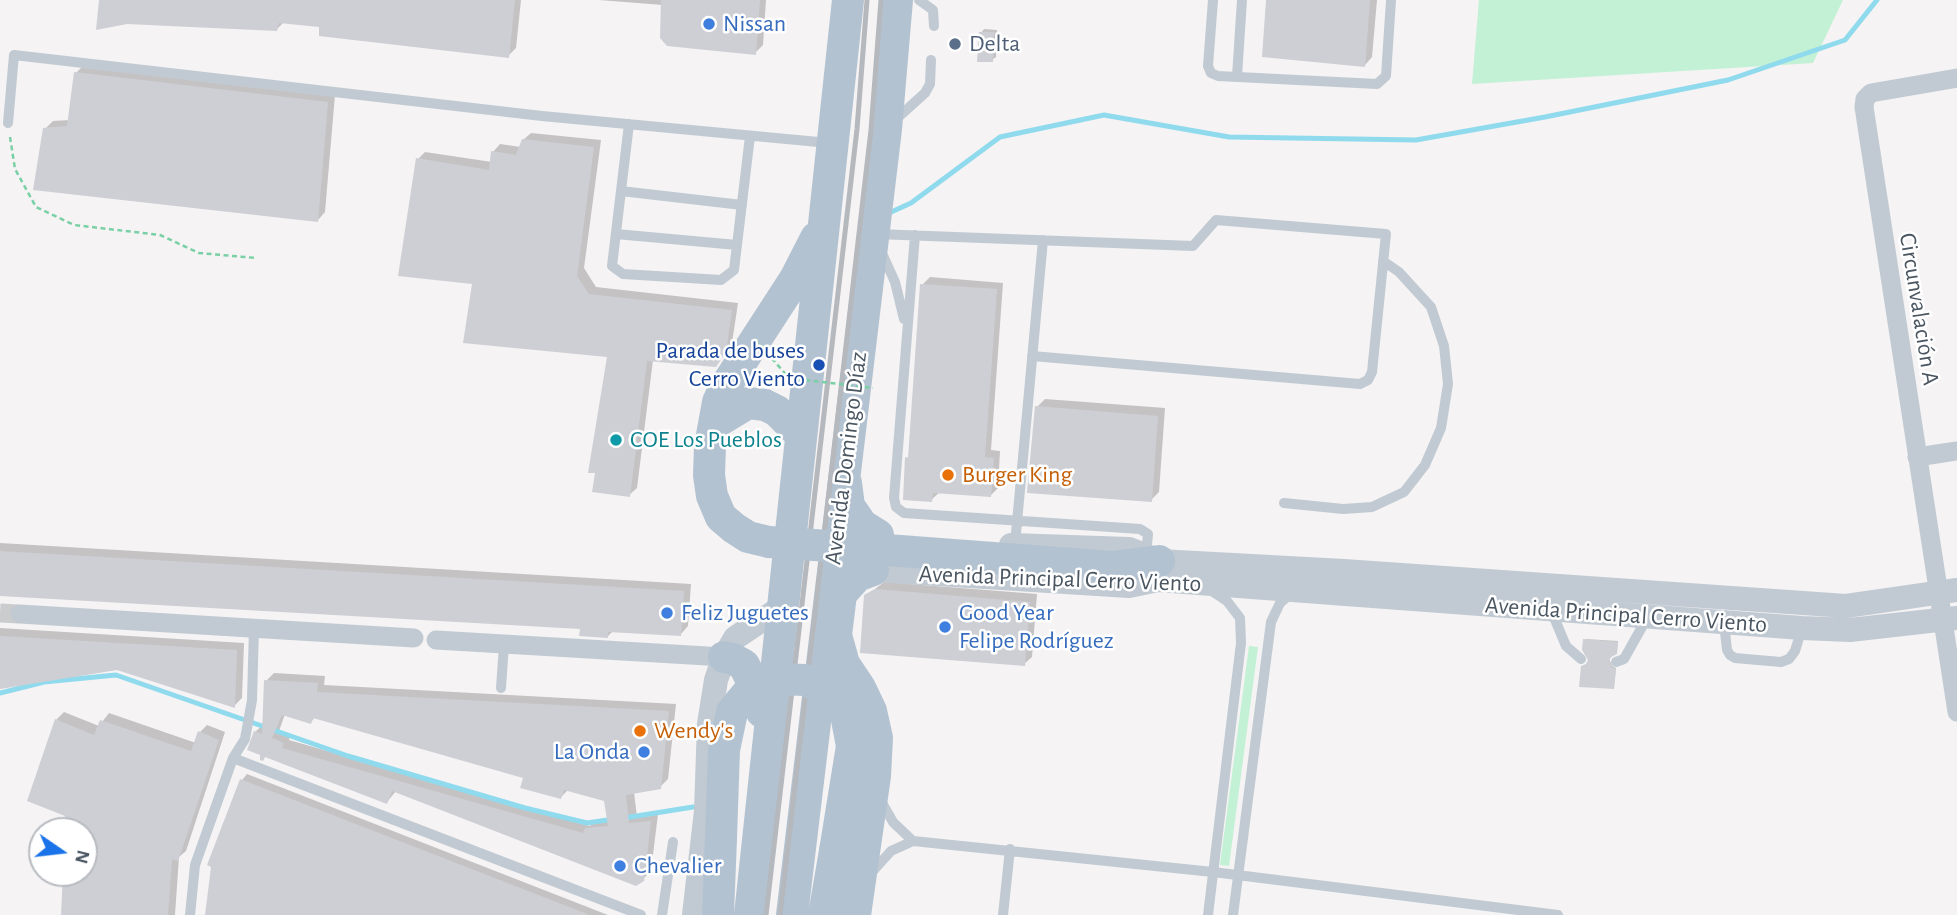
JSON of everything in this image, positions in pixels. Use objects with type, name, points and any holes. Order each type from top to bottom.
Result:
[{"type":"main road","name":"Avenida Domingo Díaz","points":[[750,915],[848,0]]},
{"type":"main road","name":"Avenida Domingo Díaz","points":[[792,915],[886,128],[897,0]]},
{"type":"main road","points":[[825,221],[795,279],[718,402],[710,446],[709,475],[712,496],[721,517],[748,537],[769,542],[1112,567],[1154,566]]},
{"type":"main road","points":[[715,423],[748,403],[765,405],[777,411],[802,435]]},
{"type":"main road","points":[[844,472],[849,506],[836,635],[844,664],[871,711],[877,738],[875,776],[856,911]]},
{"type":"main road","points":[[849,506],[863,525],[875,551]]},
{"type":"main road","points":[[841,594],[875,551]]},
{"type":"main road","points":[[724,657],[744,665],[759,696],[768,762]]},
{"type":"main road","points":[[718,915],[724,750],[732,712],[751,689],[777,679],[805,680],[830,691],[846,714],[852,746],[824,915]]},
{"type":"street","name":"Circunvalación A","points":[[1957,78],[1871,93],[1865,99],[1864,107],[1917,457],[1948,591],[1957,712]]},
{"type":"street","points":[[1917,457],[1957,450]]},
{"type":"street","name":"Avenida Principal Cerro Viento","points":[[875,551],[1016,533],[1129,549],[1154,566],[1203,585],[1802,628],[1850,630],[1950,619]]},
{"type":"street","name":"Avenida Principal Cerro Viento","points":[[875,551],[1129,586],[1154,566],[1846,606],[1948,591]]},
{"type":"street","points":[[694,915],[706,811],[712,702],[724,657],[735,638],[783,606]]},
{"type":"street","points":[[20,614],[414,638]]},
{"type":"street","points":[[436,640],[724,657]]},
{"type":"lane","points":[[919,0],[933,10],[934,26]]},
{"type":"lane","points":[[1213,0],[1208,66],[1211,73],[1218,76],[1377,84],[1386,76],[1391,0]]},
{"type":"lane","points":[[1237,76],[1242,0]]},
{"type":"lane","points":[[8,124],[14,55],[629,124],[833,144]]},
{"type":"lane","points":[[886,128],[925,93],[930,84],[931,60]]},
{"type":"lane","points":[[629,124],[612,266],[623,274],[721,280],[734,270],[750,136]]},
{"type":"lane","points":[[621,191],[742,205]]},
{"type":"lane","points":[[907,334],[895,282],[872,234],[1192,246],[1216,220],[1386,234],[1372,372],[1368,380],[1360,384],[1032,356]]},
{"type":"lane","points":[[616,234],[737,245]]},
{"type":"lane","points":[[915,235],[894,498],[896,507],[904,513],[1016,533],[1043,240]]},
{"type":"lane","points":[[1284,503],[1343,509],[1372,507],[1404,492],[1424,464],[1441,428],[1448,384],[1444,346],[1436,320],[1431,307],[1399,272],[1383,261]]},
{"type":"lane","points":[[1203,585],[1227,601],[1240,618],[1241,643],[1208,915]]},
{"type":"lane","points":[[1233,915],[1271,622],[1280,603],[1295,590]]},
{"type":"lane","points":[[1551,610],[1566,646],[1581,659]]},
{"type":"lane","points":[[1616,662],[1624,659],[1647,617]]},
{"type":"lane","points":[[1724,622],[1730,655],[1735,658],[1781,662],[1789,659],[1794,651],[1802,628]]},
{"type":"lane","points":[[190,915],[195,865],[233,758],[245,739],[252,700],[254,627]]},
{"type":"lane","points":[[501,688],[504,645]]},
{"type":"lane","points":[[233,758],[641,915]]},
{"type":"lane","points":[[875,776],[881,804],[893,822],[913,841]]},
{"type":"lane","points":[[856,911],[874,868],[891,850],[913,841],[1213,872],[1558,915]]},
{"type":"lane","points":[[662,915],[673,842]]},
{"type":"lane","points":[[1003,915],[1010,849]]},
{"type":"path","points":[[8,124],[15,169],[36,207],[74,225],[160,235],[199,253],[256,258]]},
{"type":"path","points":[[755,339],[789,378],[873,388]]},
{"type":"green space","points":[[1479,0],[1843,0],[1813,63],[1472,84]]},
{"type":"green space","points":[[1249,646],[1258,647],[1229,866],[1220,865]]},
{"type":"building","points":[[99,0],[515,0],[509,58],[319,36],[319,27],[279,23],[277,31],[127,24],[96,30]]},
{"type":"building","name":"Nissan","points":[[661,0],[760,0],[756,55],[667,46],[660,38]]},
{"type":"building","points":[[1266,0],[1370,0],[1365,67],[1262,57]]},
{"type":"building","points":[[979,32],[994,32],[993,62],[977,62]]},
{"type":"building","points":[[74,72],[328,102],[318,222],[33,190],[43,128],[67,126]]},
{"type":"building","points":[[522,139],[594,147],[577,276],[589,294],[732,310],[726,352],[716,367],[647,361],[630,497],[592,492],[595,473],[588,473],[607,357],[463,343],[472,284],[398,276],[416,158],[489,170],[491,151],[516,155]]},
{"type":"building","points":[[920,284],[997,289],[985,457],[994,458],[991,497],[933,493],[932,502],[903,500]]},
{"type":"building","points":[[1035,406],[1158,416],[1152,502],[1027,493]]},
{"type":"building","points":[[0,551],[684,591],[681,636],[608,632],[608,638],[579,636],[580,629],[0,596]]},
{"type":"building","name":"Good Year Felipe Rodríguez","points":[[875,589],[1030,602],[1025,666],[860,653],[864,595]]},
{"type":"building","points":[[0,636],[237,650],[235,708],[117,670],[0,689]]},
{"type":"building","points":[[1583,639],[1618,642],[1617,654],[1609,661],[1611,667],[1616,669],[1614,689],[1579,687],[1581,666],[1588,660],[1582,650]]},
{"type":"building","points":[[264,680],[318,683],[317,692],[669,711],[661,789],[626,795],[629,823],[651,821],[644,881],[636,886],[392,791],[387,804],[265,757],[263,761],[260,760],[260,755],[247,750],[254,731],[262,734]],"holes":[[[282,715],[311,724],[313,718],[523,778],[520,788],[561,799],[564,790],[604,801],[608,826],[585,828],[583,833],[282,748],[284,743],[272,738]]]},
{"type":"building","points":[[55,719],[94,735],[100,720],[191,751],[198,731],[219,740],[178,861],[172,859],[168,915],[61,915],[62,887],[98,887],[98,817],[65,817],[27,801]]},
{"type":"building","points":[[240,779],[587,915],[205,915],[211,867],[207,865]]},
{"type":"waterway","points":[[889,213],[911,203],[1000,137],[1104,115],[1229,137],[1416,140],[1728,80],[1845,40],[1877,0]]},
{"type":"waterway","points":[[0,693],[44,682],[116,675],[348,756],[525,808],[587,823],[614,819]]},
{"type":"waterway","points":[[624,818],[693,807]]},
{"type":"tunnel","points":[[0,613],[20,614]]},
{"type":"railway","points":[[766,915],[857,129],[867,0]]},
{"type":"railway","points":[[780,915],[871,130],[881,0]]},
{"type":"place","name":"Nissan","points":[[709,24]]},
{"type":"place","name":"Delta","points":[[955,44]]},
{"type":"place","name":"Parada de buses Cerro Viento","points":[[819,365]]},
{"type":"place","name":"COE Los Pueblos","points":[[616,440]]},
{"type":"place","name":"Burger King","points":[[948,475]]},
{"type":"place","name":"Feliz Juguetes","points":[[667,613]]},
{"type":"place","name":"Good Year Felipe Rodríguez","points":[[945,627]]},
{"type":"place","name":"Wendy's","points":[[640,731]]},
{"type":"place","name":"La Onda","points":[[644,752]]},
{"type":"place","name":"Chevalier","points":[[620,866]]}]
